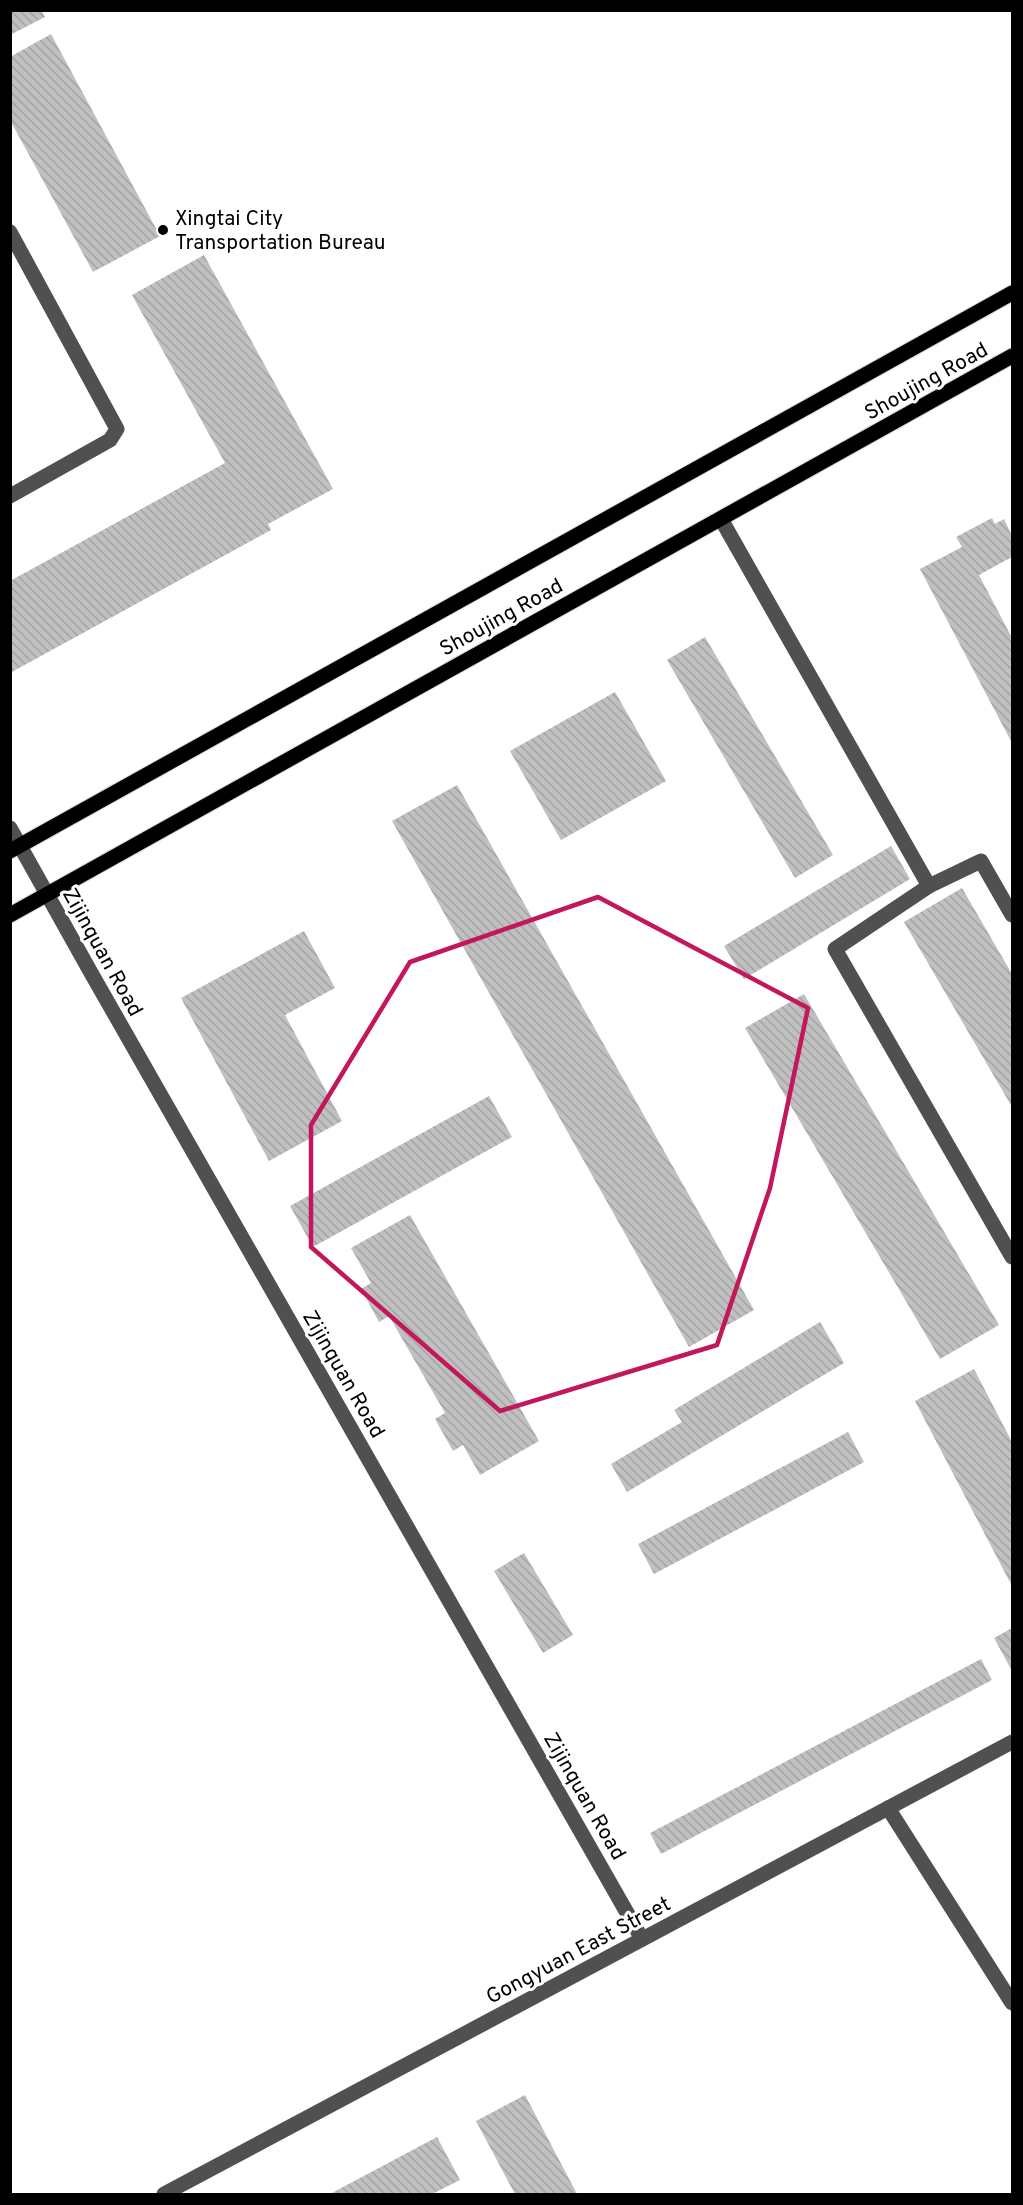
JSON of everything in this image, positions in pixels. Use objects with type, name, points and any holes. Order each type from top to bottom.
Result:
[{"type":"main road","name":"Shoujing Road","points":[[15,849],[1012,293]]},
{"type":"main road","name":"Shoujing Road","points":[[10,915],[1012,356]]},
{"type":"street","points":[[10,232],[117,429],[110,440],[10,496]]},
{"type":"street","points":[[721,519],[929,886]]},
{"type":"street","name":"Zijinquan Road","points":[[10,828],[15,849],[47,895],[642,1939]]},
{"type":"street","points":[[1012,915],[981,861],[929,886],[835,949],[1012,1257]]},
{"type":"street","name":"Gongyuan East Street","points":[[164,2194],[1012,1742]]},
{"type":"street","points":[[888,1808],[1012,2003]]},
{"type":"highlighted area","points":[[598,897],[808,1008],[770,1188],[717,1345],[500,1411],[311,1247],[311,1125],[410,962]]},
{"type":"building","points":[[10,10],[41,10],[45,17],[10,35]]},
{"type":"building","points":[[51,34],[160,236],[93,272],[10,120],[10,57]]},
{"type":"building","points":[[204,255],[333,489],[268,524],[271,530],[10,673],[10,581],[225,463],[132,295]]},
{"type":"building","points":[[992,518],[995,524],[1004,519],[1012,536],[1012,557],[979,575],[1012,638],[1012,743],[920,569],[962,547],[956,537]]},
{"type":"building","points":[[705,637],[833,855],[795,878],[667,660]]},
{"type":"building","points":[[615,692],[666,781],[561,840],[510,751]]},
{"type":"building","points":[[457,785],[754,1310],[689,1347],[392,821]]},
{"type":"building","points":[[891,846],[910,879],[744,979],[724,946]]},
{"type":"building","points":[[962,888],[1012,974],[1012,1107],[904,922]]},
{"type":"building","points":[[304,931],[335,988],[285,1015],[342,1121],[269,1161],[181,998]]},
{"type":"building","points":[[804,994],[999,1325],[940,1359],[745,1028]]},
{"type":"building","points":[[489,1096],[512,1137],[313,1247],[290,1206]]},
{"type":"building","points":[[410,1215],[539,1441],[480,1475],[463,1445],[453,1451],[435,1419],[445,1413],[389,1316],[379,1322],[361,1289],[371,1283],[351,1248]]},
{"type":"building","points":[[820,1322],[844,1363],[627,1492],[611,1464],[682,1422],[674,1410]]},
{"type":"building","points":[[974,1369],[1012,1442],[1012,1586],[915,1401]]},
{"type":"building","points":[[848,1432],[864,1462],[654,1574],[638,1544]]},
{"type":"building","points":[[524,1553],[573,1635],[543,1653],[494,1571]]},
{"type":"building","points":[[1012,1628],[1012,1668],[1011,1669],[994,1638]]},
{"type":"building","points":[[981,1659],[992,1680],[661,1854],[650,1833]]},
{"type":"building","points":[[525,2095],[577,2194],[515,2194],[476,2121]]},
{"type":"building","points":[[437,2137],[460,2180],[432,2194],[330,2194]]},
{"type":"place","name":"Xingtai City Transportation Bureau","points":[[163,230]]}]
